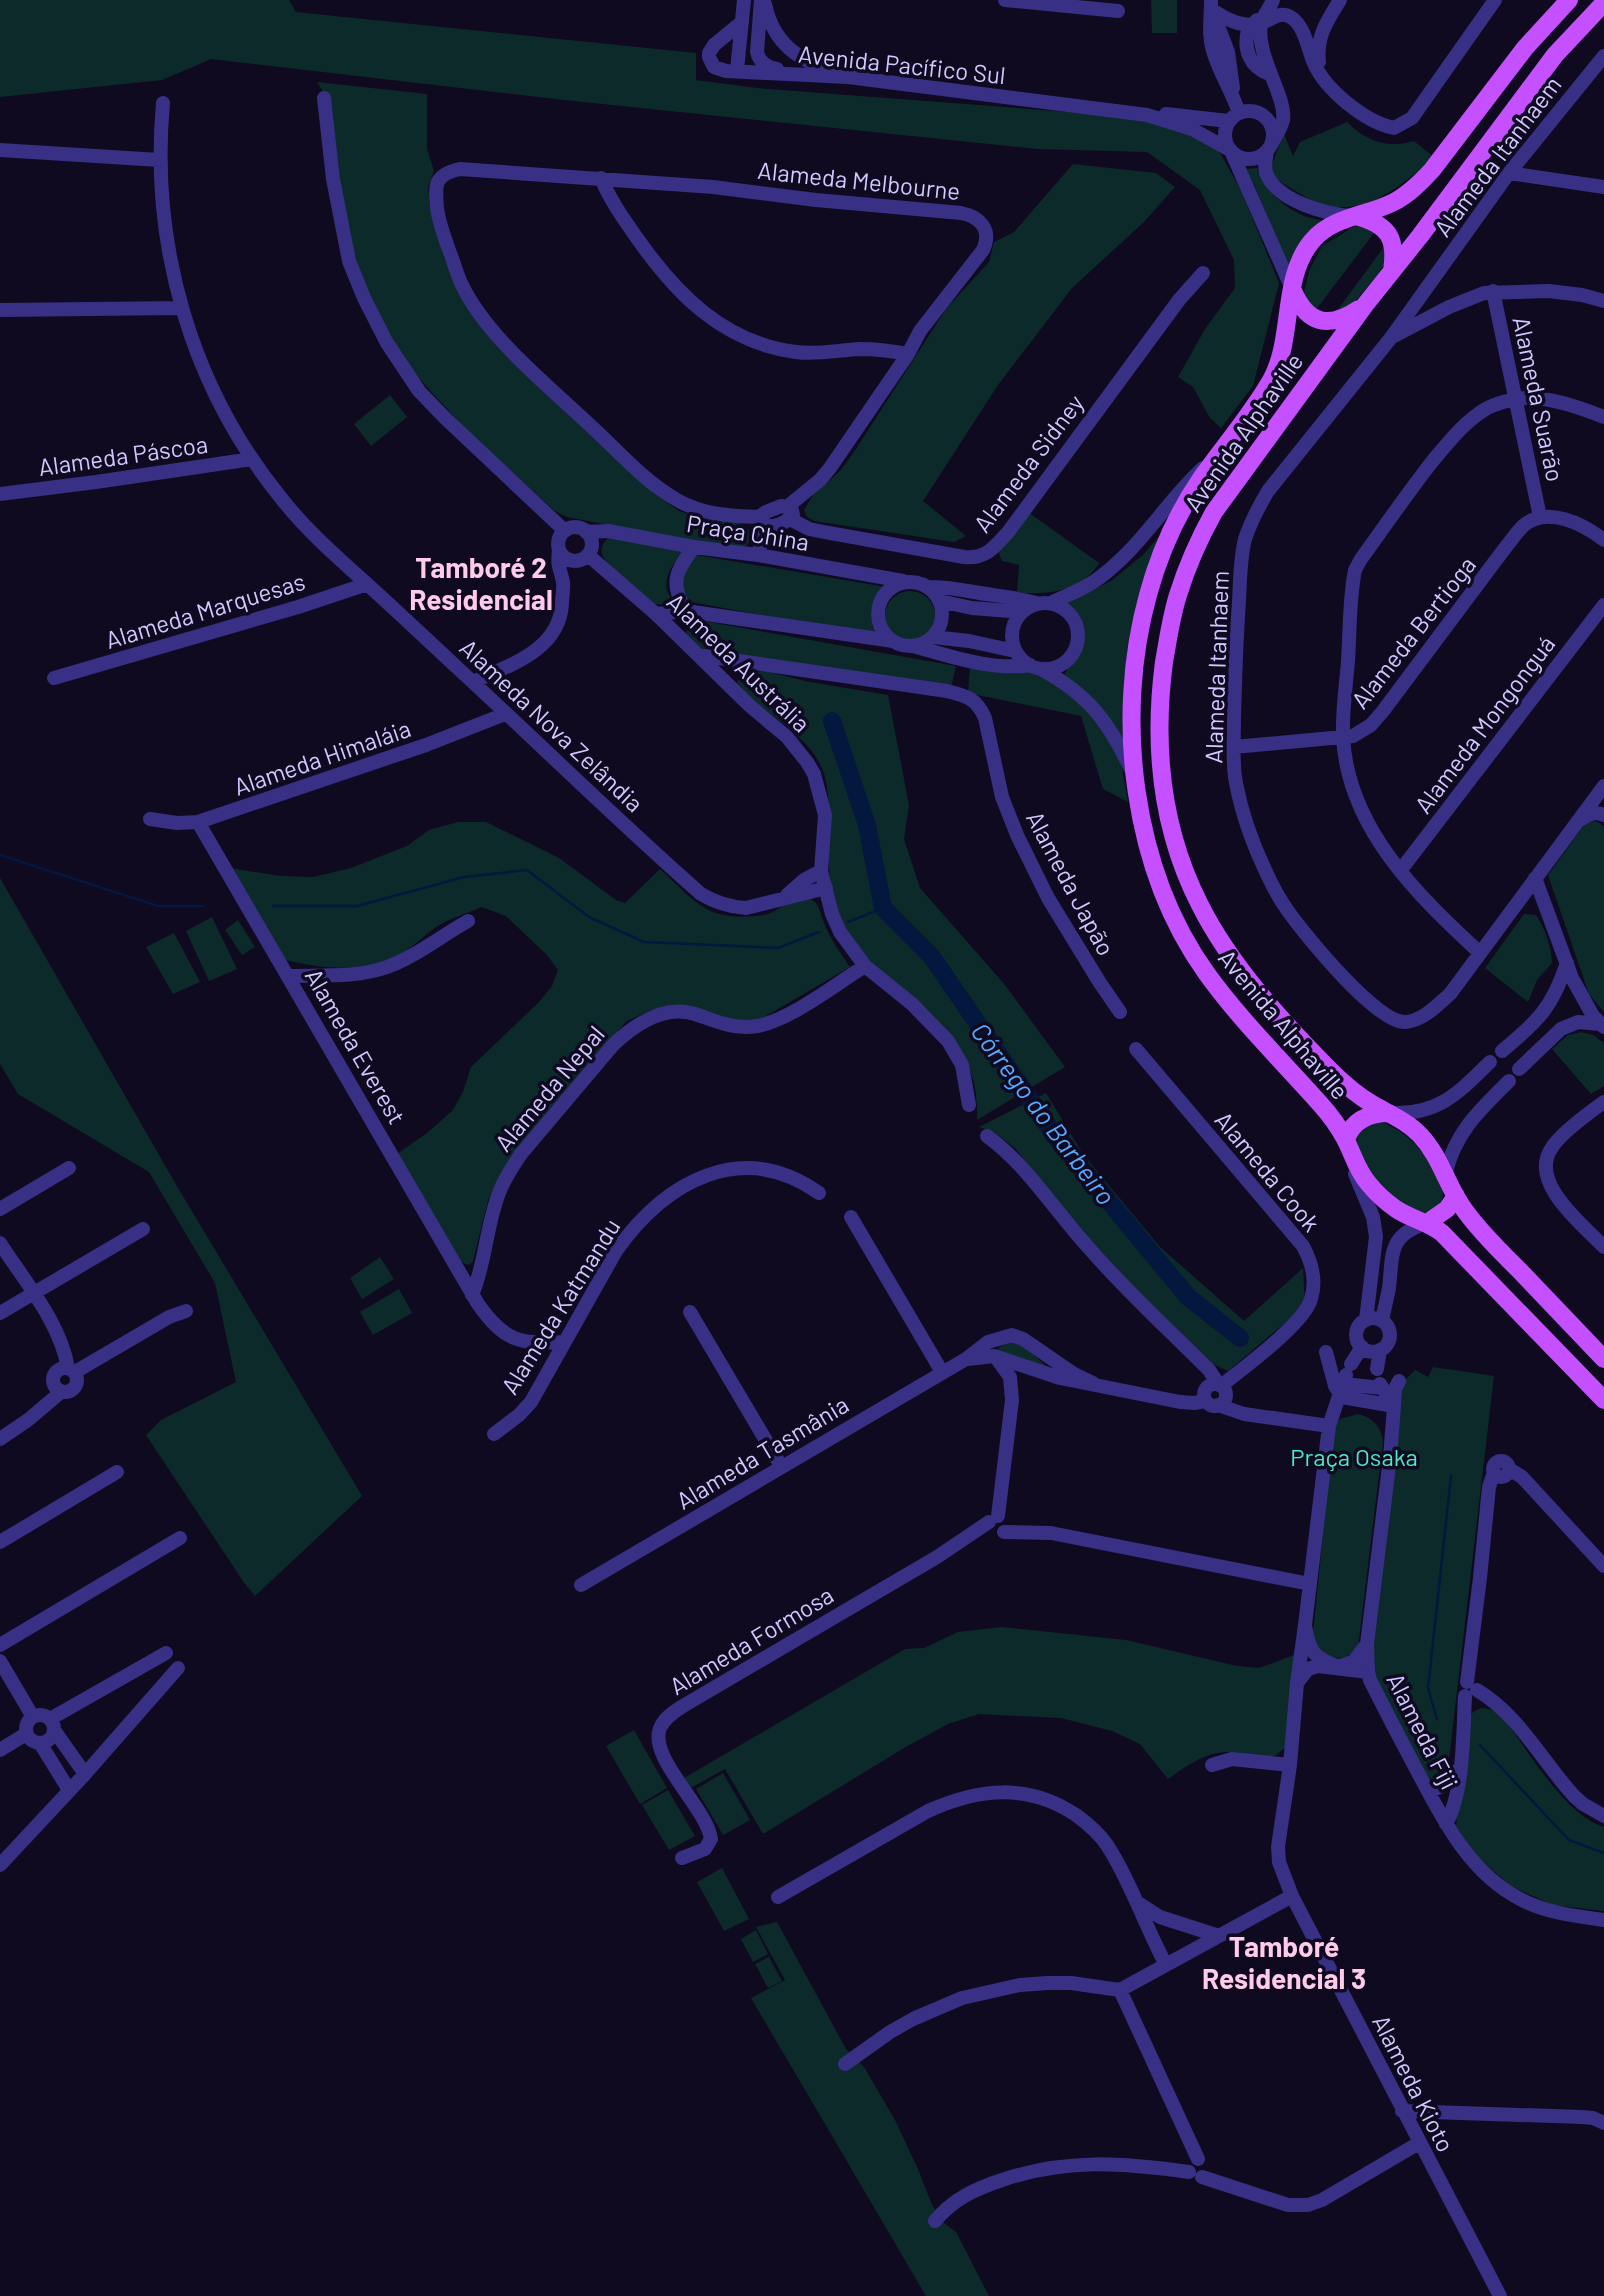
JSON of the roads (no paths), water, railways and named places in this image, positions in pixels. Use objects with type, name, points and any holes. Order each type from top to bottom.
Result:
[{"type":"main road","points":[[1365,304],[1340,320],[1329,322],[1314,318],[1304,310],[1293,291],[1297,266],[1312,240],[1324,229],[1392,202],[1418,185],[1445,154],[1525,48],[1569,0]]},
{"type":"main road","name":"Avenida Alphaville","points":[[1604,3],[1555,55],[1365,304],[1231,486],[1195,548],[1177,596],[1169,630],[1160,705],[1159,751],[1164,793],[1186,876],[1200,905],[1234,960],[1310,1050],[1353,1091],[1392,1113],[1418,1133],[1446,1172],[1455,1196],[1483,1232],[1604,1359]]},
{"type":"main road","points":[[1356,216],[1379,225],[1390,236],[1394,255],[1392,272]]},
{"type":"main road","name":"Avenida Alphaville","points":[[1293,291],[1279,361],[1270,381],[1200,480],[1173,528],[1148,594],[1137,653],[1131,707],[1135,778],[1147,843],[1169,907],[1205,972],[1327,1111],[1346,1139],[1359,1171],[1369,1185],[1398,1210],[1427,1223],[1451,1241],[1604,1400]]},
{"type":"main road","points":[[1346,1139],[1352,1127],[1364,1117],[1392,1113]]},
{"type":"main road","points":[[1427,1223],[1447,1209],[1455,1196]]},
{"type":"street","points":[[740,70],[744,0]]},
{"type":"street","points":[[740,70],[750,0]]},
{"type":"street","points":[[1005,0],[1118,11]]},
{"type":"street","points":[[1230,150],[1245,159],[1261,156],[1269,148],[1280,127],[1283,116],[1269,74],[1260,34],[1260,21],[1273,0]]},
{"type":"street","points":[[1211,5],[1233,22],[1260,21],[1276,15],[1290,16],[1310,23],[1330,11],[1340,0]]},
{"type":"street","points":[[1290,16],[1299,26],[1313,61],[1326,83],[1351,105],[1377,122],[1394,128],[1405,123],[1421,106],[1495,0]]},
{"type":"street","points":[[764,2],[775,33],[787,47],[820,67],[848,77]]},
{"type":"street","points":[[764,2],[766,58],[784,65],[848,77]]},
{"type":"street","points":[[1211,5],[1228,52],[1233,94],[1233,117],[1224,136],[1293,291]]},
{"type":"street","points":[[1326,83],[1318,46],[1330,11]]},
{"type":"street","name":"Avenida Pacífico Sul","points":[[742,22],[709,52],[709,61],[714,67],[720,70],[848,77],[1147,115],[1233,117]]},
{"type":"street","name":"Alameda Itanhaem","points":[[1602,61],[1509,173],[1390,339],[1268,491],[1253,516],[1245,541],[1242,565],[1235,672],[1234,747],[1236,782],[1250,839],[1287,910],[1318,949],[1364,998],[1382,1014],[1397,1022],[1420,1018],[1450,994],[1577,822],[1602,795]]},
{"type":"street","points":[[1233,94],[1240,78],[1269,74]]},
{"type":"street","points":[[324,98],[333,179],[349,261],[387,343],[419,391],[565,531]]},
{"type":"street","name":"Alameda Nova Zelândia","points":[[163,103],[159,159],[166,228],[181,308],[216,400],[252,459],[281,498],[303,523],[367,584],[701,894],[716,903],[746,908],[826,888]]},
{"type":"street","points":[[1233,117],[1249,110],[1264,116],[1272,129],[1266,172],[1272,183],[1300,203],[1314,209],[1332,215],[1356,216]]},
{"type":"street","name":"Avenida Pacífico Sul","points":[[1147,115],[1192,130],[1230,150]]},
{"type":"street","points":[[0,150],[159,159]]},
{"type":"street","name":"Alameda Melbourne","points":[[460,169],[601,178],[713,187],[972,215],[986,229],[985,245],[920,331],[908,354],[830,468],[789,513],[775,508],[763,522],[720,516],[697,509],[662,490],[523,362],[494,331],[461,284],[438,213],[435,191],[440,177],[460,169]]},
{"type":"street","points":[[1509,173],[1604,187]]},
{"type":"street","points":[[601,178],[608,196],[622,217],[673,285],[692,304],[727,328],[762,344],[798,353],[860,349],[908,354]]},
{"type":"street","name":"Alameda Sidney","points":[[789,513],[809,529],[824,533],[972,558],[987,554],[1009,531],[1171,311],[1203,274]]},
{"type":"street","points":[[1432,280],[1438,296],[1449,307]]},
{"type":"street","points":[[1390,339],[1449,307],[1493,291],[1549,291],[1604,301]]},
{"type":"street","name":"Alameda Suarão","points":[[1493,291],[1539,517]]},
{"type":"street","points":[[0,310],[181,308]]},
{"type":"street","points":[[1480,953],[1400,871],[1380,844],[1365,817],[1350,775],[1343,737],[1353,583],[1357,565],[1415,483],[1450,440],[1486,408],[1525,398],[1543,399],[1604,416]]},
{"type":"street","points":[[939,601],[972,608],[1021,612],[1079,591],[1115,565],[1154,525],[1190,480],[1226,444]]},
{"type":"street","name":"Alameda Páscoa","points":[[0,494],[252,459]]},
{"type":"street","points":[[1539,517],[1559,517],[1595,533],[1604,540]]},
{"type":"street","name":"Alameda Bertioga","points":[[1234,747],[1353,736],[1371,725],[1514,537],[1523,527],[1539,517]]},
{"type":"street","points":[[758,555],[763,522]]},
{"type":"street","points":[[473,682],[535,652],[550,638],[560,617],[562,582],[558,568],[559,540],[565,531],[573,527],[586,532],[592,543],[562,582]]},
{"type":"street","name":"Praça China","points":[[586,532],[608,531],[694,547],[758,555],[929,587],[960,588],[1016,597],[1062,607],[1076,624],[1078,636],[1076,647],[1062,664],[1051,668],[1019,667],[966,661],[892,641],[686,611],[656,614]]},
{"type":"street","points":[[686,611],[680,602],[675,581],[679,568],[694,547]]},
{"type":"street","points":[[559,550],[568,559],[582,558]]},
{"type":"street","name":"Alameda Austrália","points":[[582,558],[656,614],[750,706],[787,737],[814,774],[825,815],[821,871],[832,914],[840,932],[865,966],[912,1004],[948,1041],[962,1065],[969,1105]]},
{"type":"street","points":[[892,641],[880,624],[879,603],[892,586],[903,581]]},
{"type":"street","name":"Alameda Marquesas","points":[[54,678],[298,607],[367,584]]},
{"type":"street","points":[[912,646],[933,637],[942,617],[939,601],[929,587]]},
{"type":"street","name":"Alameda Mongonguá","points":[[1400,871],[1604,605]]},
{"type":"street","points":[[1021,612],[1012,631],[1015,651],[1021,659],[1081,694],[1121,747],[1135,778]]},
{"type":"street","points":[[933,637],[1015,651]]},
{"type":"street","name":"Alameda Japão","points":[[697,654],[947,691],[972,699],[980,706],[985,718],[1002,797],[1017,835],[1048,898],[1120,1012]]},
{"type":"street","name":"Alameda Japão","points":[[713,669],[757,664]]},
{"type":"street","name":"Alameda Himaláia","points":[[150,819],[177,823],[198,822],[414,750],[505,714]]},
{"type":"street","points":[[1577,822],[1591,813],[1604,815]]},
{"type":"street","name":"Alameda Everest","points":[[198,822],[472,1295],[488,1318],[510,1337],[533,1343],[564,1342]]},
{"type":"street","name":"Alameda Nova Zelândia","points":[[786,896],[804,880],[821,871]]},
{"type":"street","points":[[1535,878],[1578,991],[1602,1026]]},
{"type":"street","points":[[289,976],[356,974],[381,969],[405,959],[467,921]]},
{"type":"street","points":[[1567,963],[1556,994],[1548,1006],[1507,1047],[1524,1065],[1561,1029],[1578,1022],[1602,1026]]},
{"type":"street","name":"Alameda Nepal","points":[[472,1295],[498,1195],[509,1172],[521,1154],[625,1034],[644,1020],[675,1011],[691,1013],[727,1026],[759,1026],[789,1014],[865,966]]},
{"type":"street","name":"Alameda Cook","points":[[1136,1049],[1303,1246],[1312,1266],[1313,1286],[1308,1308],[1290,1327],[1214,1392]]},
{"type":"street","points":[[1392,1113],[1426,1111],[1444,1103],[1487,1065],[1505,1085],[1466,1126],[1450,1154],[1446,1172]]},
{"type":"street","points":[[1604,1102],[1552,1147],[1546,1159],[1545,1171],[1558,1198],[1604,1247]]},
{"type":"street","points":[[987,1136],[1023,1167],[1068,1225],[1107,1269],[1196,1359],[1199,1372],[1214,1392],[1261,1416],[1329,1426]]},
{"type":"street","points":[[1346,1139],[1348,1155],[1373,1217],[1377,1237],[1366,1320]]},
{"type":"street","points":[[0,1209],[69,1168]]},
{"type":"street","name":"Alameda Katmandu","points":[[494,1434],[531,1402],[631,1229],[671,1195],[698,1179],[722,1171],[745,1168],[783,1173],[802,1181],[819,1193]]},
{"type":"street","points":[[851,1217],[942,1372]]},
{"type":"street","points":[[1382,1321],[1396,1241],[1413,1227],[1427,1223]]},
{"type":"street","points":[[0,1313],[143,1229]]},
{"type":"street","points":[[0,1243],[57,1333],[71,1370],[78,1380],[69,1392],[61,1392],[0,1439]]},
{"type":"street","points":[[461,1272],[482,1264]]},
{"type":"street","points":[[71,1370],[169,1317],[186,1311]]},
{"type":"street","points":[[690,1312],[781,1466]]},
{"type":"street","points":[[1377,1318],[1382,1321],[1389,1328],[1388,1344],[1380,1350],[1370,1351],[1362,1347],[1358,1327],[1366,1320],[1377,1318]]},
{"type":"street","name":"Alameda Tasmânia","points":[[581,1585],[967,1359],[988,1342],[1012,1335],[1023,1339],[1074,1374],[1093,1383]]},
{"type":"street","points":[[1003,1337],[994,1347],[994,1356],[1010,1377],[1012,1400],[997,1525],[1051,1533],[1310,1584]]},
{"type":"street","name":"Alameda Kioto","points":[[1362,1347],[1345,1380],[1329,1426],[1278,1847],[1279,1862],[1292,1896],[1499,2296]]},
{"type":"street","points":[[1380,1350],[1380,1380],[1394,1406]]},
{"type":"street","points":[[1326,1352],[1345,1380],[1346,1398],[1394,1406]]},
{"type":"street","name":"Alameda Tasmânia","points":[[967,1359],[994,1356],[1060,1378],[1194,1403],[1214,1392]]},
{"type":"street","points":[[1012,1400],[1024,1378],[1050,1367],[1049,1357]]},
{"type":"street","points":[[1345,1380],[1380,1380]]},
{"type":"street","name":"Alameda Fiji","points":[[1399,1381],[1395,1389],[1390,1458],[1367,1644],[1368,1672],[1446,1824],[1484,1874],[1521,1900],[1559,1913],[1604,1920]]},
{"type":"street","points":[[0,1542],[117,1472]]},
{"type":"street","points":[[1446,1824],[1453,1812],[1457,1795],[1489,1487],[1504,1473],[1517,1472],[1604,1566]]},
{"type":"street","name":"Alameda Formosa","points":[[682,1858],[705,1849],[711,1839],[703,1818],[676,1777],[660,1746],[660,1727],[668,1717],[937,1557],[997,1525]]},
{"type":"street","points":[[0,1645],[180,1538]]},
{"type":"street","name":"Alameda Kioto","points":[[1305,1625],[1309,1647],[1313,1653],[1339,1667]]},
{"type":"street","points":[[1339,1667],[1354,1661],[1367,1644]]},
{"type":"street","points":[[52,1724],[166,1653]]},
{"type":"street","points":[[0,1661],[33,1717]]},
{"type":"street","points":[[1297,1683],[1312,1667],[1339,1667],[1368,1672]]},
{"type":"street","points":[[0,1865],[85,1774],[177,1668]]},
{"type":"street","points":[[1470,1689],[1498,1705],[1512,1718],[1574,1796],[1604,1816]]},
{"type":"street","points":[[69,1790],[40,1743],[31,1740],[26,1734],[27,1722],[33,1717],[43,1715],[52,1724],[85,1774]]},
{"type":"street","points":[[40,1743],[50,1739],[52,1724]]},
{"type":"street","points":[[0,1750],[26,1734]]},
{"type":"street","points":[[1212,1765],[1232,1759],[1290,1765]]},
{"type":"street","points":[[1428,1791],[1450,1782],[1460,1768]]},
{"type":"street","points":[[778,1897],[928,1811],[969,1796],[1009,1792],[1065,1808],[1093,1829],[1107,1846],[1166,1965]]},
{"type":"street","points":[[845,2064],[913,2019],[962,1998],[1020,1985],[1047,1983],[1071,1983],[1120,1990],[1292,1896]]},
{"type":"street","points":[[1133,1898],[1160,1917],[1219,1936]]},
{"type":"street","points":[[1152,1938],[1153,1927],[1160,1917]]},
{"type":"street","points":[[1120,1990],[1198,2159],[1204,2161],[1207,2166],[1206,2172],[1195,2174]]},
{"type":"street","points":[[1402,2111],[1582,2117],[1604,2123]]},
{"type":"street","points":[[935,2221],[951,2203],[968,2193],[1009,2177],[1073,2164],[1118,2164],[1195,2174],[1288,2205],[1308,2206],[1419,2143]]},
{"type":"waterway","name":"Córrego do Barbeiro","points":[[832,721],[867,825],[883,908],[932,957],[1055,1136],[1188,1297],[1240,1338]]},
{"type":"waterway","name":"Córrego do Barbeiro","points":[[0,855],[158,906],[203,906]]},
{"type":"waterway","name":"Córrego do Barbeiro","points":[[273,906],[357,906],[464,877],[527,870],[589,917],[644,942],[778,948],[819,932]]},
{"type":"waterway","name":"Córrego do Barbeiro","points":[[848,922],[883,908]]},
{"type":"waterway","name":"Córrego do Barbeiro","points":[[1437,1719],[1428,1688],[1451,1476]]},
{"type":"waterway","name":"Córrego do Barbeiro","points":[[1480,1745],[1569,1840],[1604,1853]]},
{"type":"district","name":"Tamboré 2 Residencial","points":[[481,583]]},
{"type":"district","name":"Tamboré Residencial 3","points":[[1284,1962]]},
{"type":"park label","name":"Praça Osaka","points":[[1354,1456]]}]
